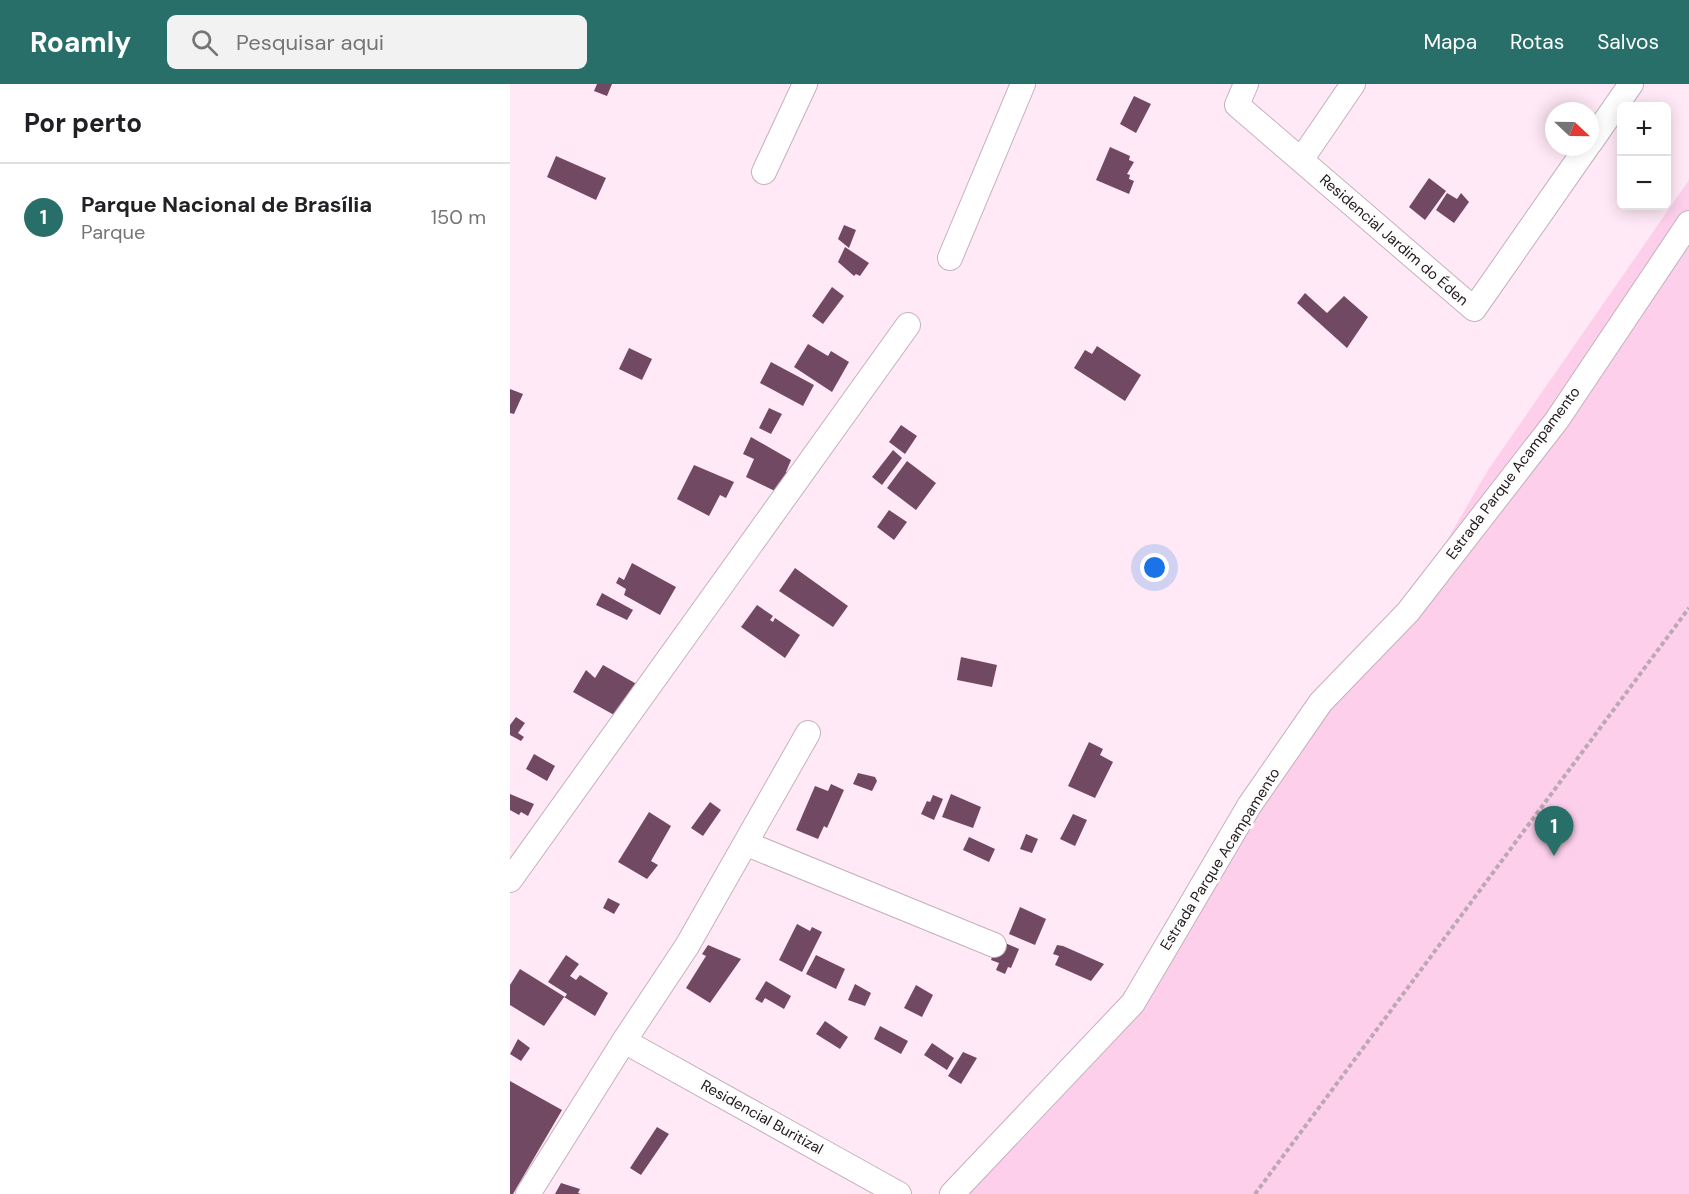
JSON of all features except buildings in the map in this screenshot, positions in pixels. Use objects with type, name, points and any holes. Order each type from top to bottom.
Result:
[{"type":"street","points":[[764,172],[804,84]]},
{"type":"street","points":[[950,258],[1023,84]]},
{"type":"street","name":"Residencial Jardim do Éden","points":[[1246,84],[1237,105],[1474,309],[1581,156]]},
{"type":"street","points":[[1301,160],[1353,84]]},
{"type":"street","points":[[1599,130],[1631,84]]},
{"type":"street","name":"Estrada Parque Acampamento","points":[[952,1194],[1133,1003],[1249,806],[1321,702],[1408,612],[1557,420],[1689,223]]},
{"type":"street","points":[[510,880],[908,325]]},
{"type":"street","points":[[528,1194],[687,946],[808,733]]},
{"type":"street","points":[[747,844],[994,945]]},
{"type":"street","name":"Residencial Buritizal","points":[[624,1041],[899,1194]]},
{"type":"path","points":[[1255,1194],[1689,608]]},
{"type":"shaded area","points":[[1689,180],[1689,1194],[943,1194],[1117,1003],[1200,880],[1429,571],[1488,470],[1668,210],[1671,210],[1671,206]]},
{"type":"place","name":"Parque Nacional de Brasília","points":[[1554,856]]}]
